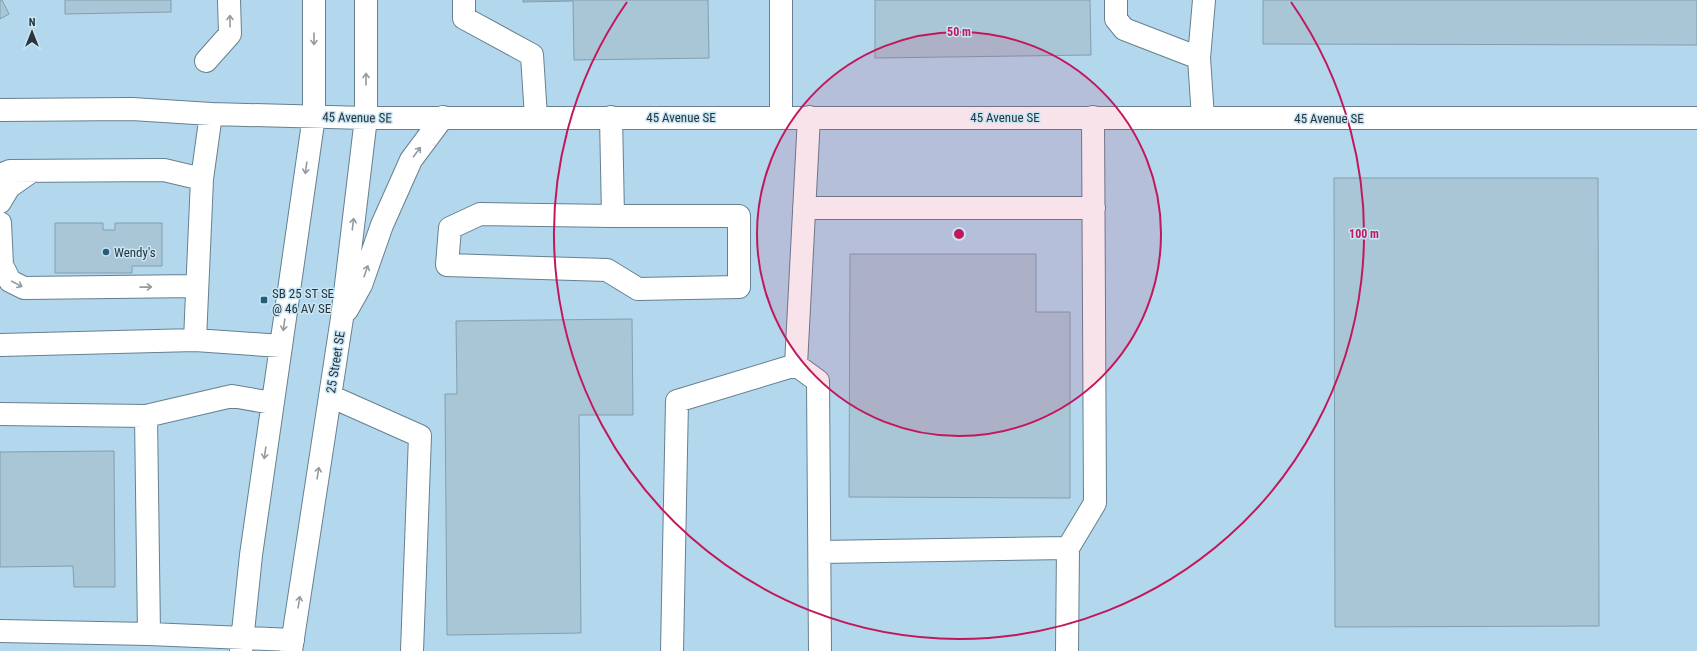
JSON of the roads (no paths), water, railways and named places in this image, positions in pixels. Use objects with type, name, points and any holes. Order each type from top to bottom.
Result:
[{"type":"street","points":[[206,61],[230,34],[230,0]]},
{"type":"street","points":[[241,644],[251,555],[272,403],[314,116],[314,0]]},
{"type":"street","name":"25 Street SE","points":[[292,646],[342,318],[366,118],[366,0]]},
{"type":"street","points":[[464,0],[464,18],[532,56],[536,117]]},
{"type":"street","points":[[781,0],[781,117]]},
{"type":"street","points":[[1116,0],[1116,18],[1124,29],[1149,40],[1199,58]]},
{"type":"street","points":[[1203,118],[1199,58],[1204,0]]},
{"type":"street","name":"45 Avenue SE","points":[[0,110],[132,109],[211,114],[366,118],[1697,118]]},
{"type":"street","points":[[196,340],[202,179],[211,114]]},
{"type":"street","points":[[342,318],[361,285],[382,225],[411,160],[443,117]]},
{"type":"street","points":[[611,117],[613,216]]},
{"type":"street","points":[[796,365],[809,117]]},
{"type":"street","points":[[1067,651],[1068,548],[1095,503],[1093,117]]},
{"type":"street","points":[[5,173],[32,171],[164,170],[202,179]]},
{"type":"street","points":[[0,202],[9,188],[32,171]]},
{"type":"street","points":[[804,208],[1094,208]]},
{"type":"street","points":[[480,214],[613,216],[739,216],[739,288],[638,289],[607,270],[447,265],[450,228],[480,214]]},
{"type":"street","points":[[0,223],[2,265],[10,281],[24,288],[198,286]]},
{"type":"street","points":[[0,345],[196,340],[281,346]]},
{"type":"street","points":[[796,365],[818,381],[820,651]]},
{"type":"street","points":[[672,651],[677,400],[796,365]]},
{"type":"street","points":[[0,414],[146,416],[232,396],[272,403]]},
{"type":"street","points":[[330,396],[420,436],[412,651]]},
{"type":"street","points":[[146,416],[149,634]]},
{"type":"street","points":[[820,552],[1068,548]]},
{"type":"street","points":[[0,631],[51,642],[149,634],[241,644],[292,646]]},
{"type":"place","name":"Wendy's","points":[[106,252]]},
{"type":"place","name":"SB 25 ST SE @ 46 AV SE","points":[[264,300]]}]
